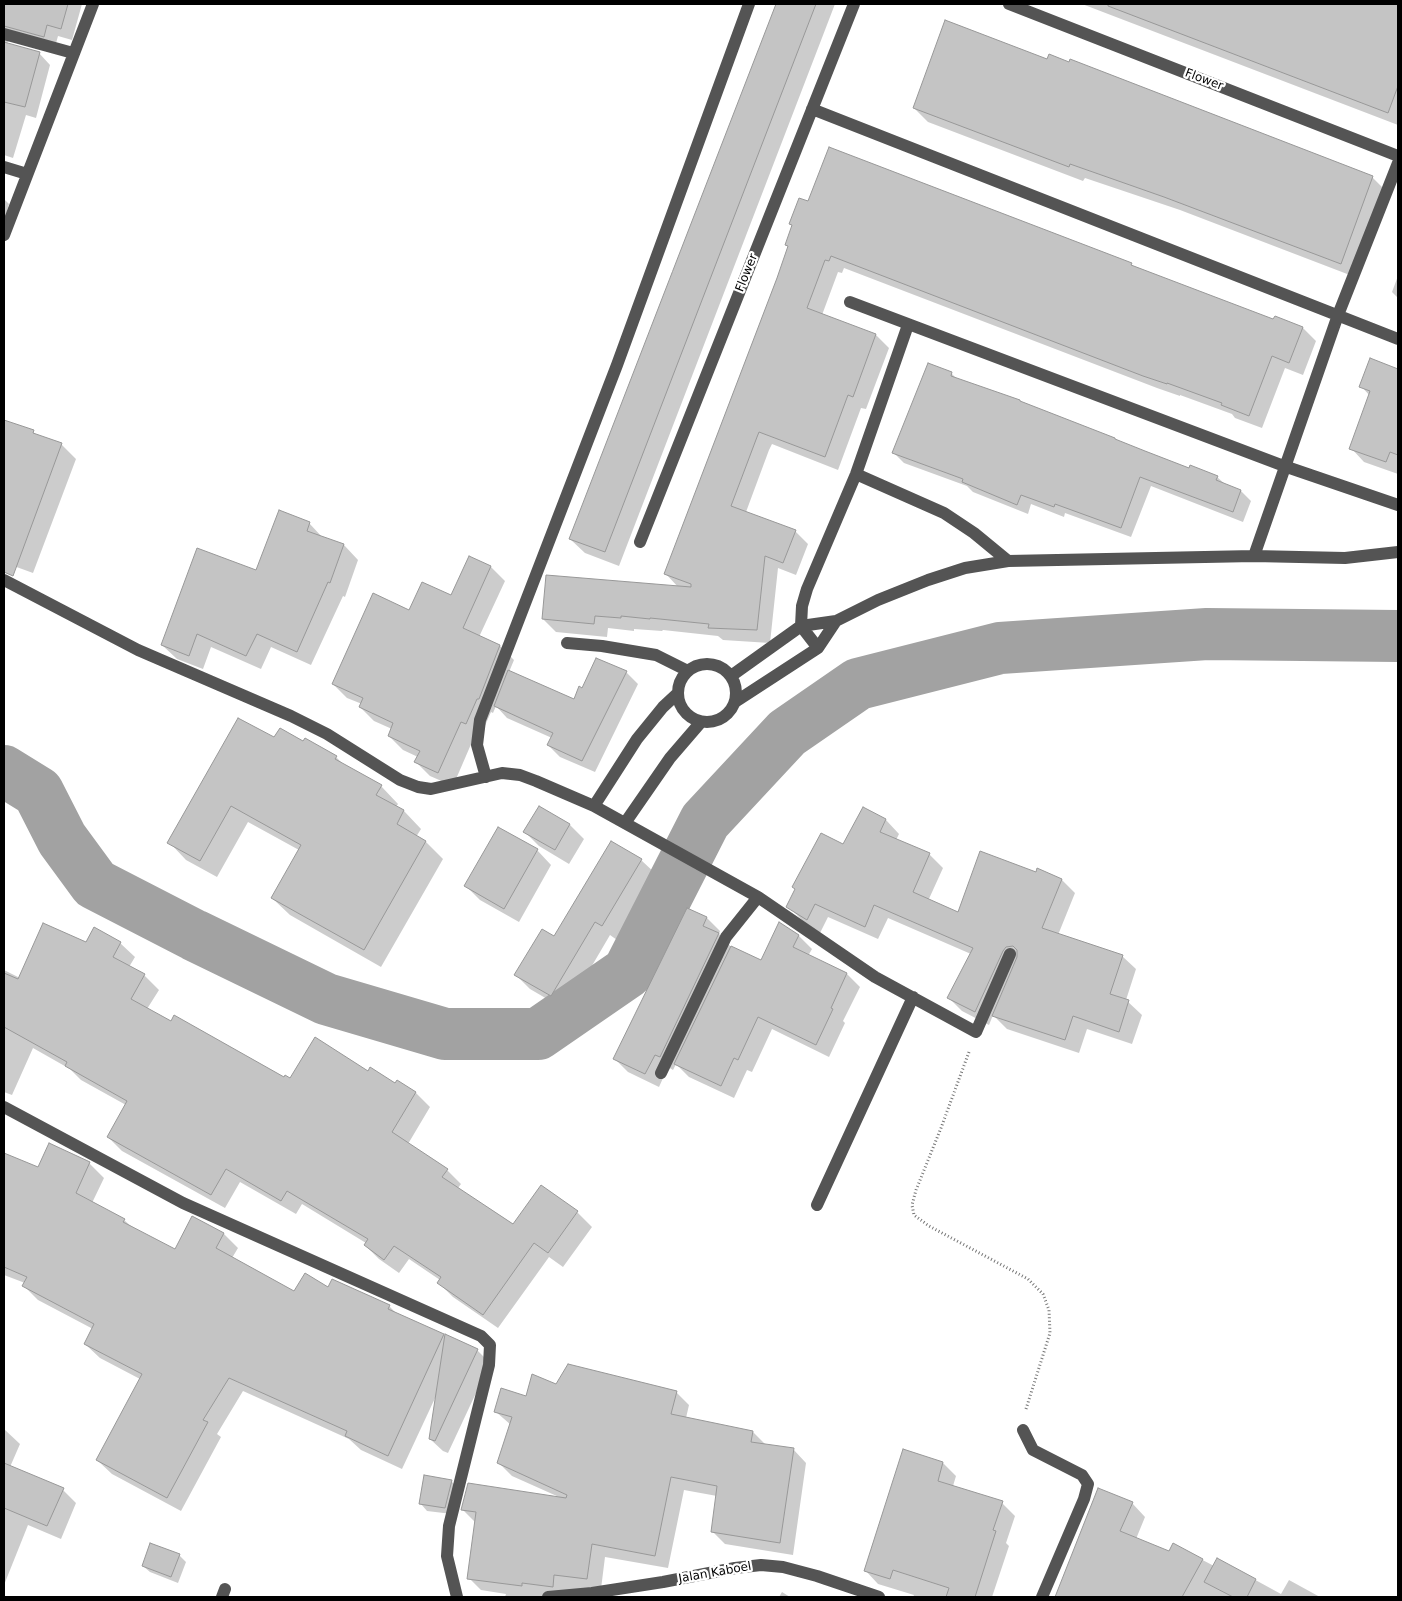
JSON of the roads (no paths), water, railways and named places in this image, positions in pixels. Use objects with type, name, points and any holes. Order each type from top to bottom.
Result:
[{"type":"street","points":[[4,234],[93,4]]},
{"type":"street","points":[[486,777],[477,745],[480,720],[617,364],[750,4]]},
{"type":"street","name":"Flower","points":[[640,542],[854,4]]},
{"type":"street","name":"Flower","points":[[1009,4],[1398,156]]},
{"type":"street","points":[[4,34],[73,53]]},
{"type":"street","points":[[812,109],[1398,338]]},
{"type":"street","points":[[1254,556],[1338,316],[1398,163]]},
{"type":"street","points":[[4,167],[27,174]]},
{"type":"street","points":[[850,302],[1284,466],[1398,505]]},
{"type":"street","points":[[818,648],[801,626],[802,606],[807,589],[856,474],[908,325]]},
{"type":"street","points":[[856,474],[944,513],[974,533],[1008,561]]},
{"type":"street","points":[[731,676],[801,626],[836,621],[878,600],[928,580],[966,568],[1008,561],[1254,556],[1345,558],[1398,552]]},
{"type":"street","points":[[4,580],[138,650],[291,716],[327,734],[400,780],[418,787],[431,789],[502,773],[520,775],[594,806],[758,897],[875,977],[976,1032],[1010,954]]},
{"type":"street","points":[[735,702],[736,688],[731,676],[724,669],[706,664],[696,666],[682,678],[678,694],[681,707],[690,717],[702,722],[715,721],[727,714],[735,702],[818,648],[836,621]]},
{"type":"street","points":[[567,642],[656,656],[688,671]]},
{"type":"street","points":[[594,806],[637,739],[663,708],[678,694]]},
{"type":"street","points":[[625,823],[670,758],[702,722]]},
{"type":"street","points":[[661,1073],[726,937],[758,897]]},
{"type":"street","points":[[817,1205],[913,997]]},
{"type":"street","points":[[4,1107],[183,1203],[481,1336],[490,1345],[489,1365],[449,1526],[447,1556],[457,1597]]},
{"type":"street","points":[[1023,1430],[1033,1450],[1082,1474],[1088,1484],[1084,1499],[1042,1597]]},
{"type":"street","name":"Jalan Kaboel","points":[[548,1597],[592,1593],[761,1565],[783,1567],[817,1576],[879,1597]]},
{"type":"waterway","points":[[4,771],[38,792],[62,839],[95,884],[194,935],[326,999],[445,1034],[538,1034],[628,972],[705,821],[787,733],[858,684],[1000,648],[1207,634],[1398,636]]}]
